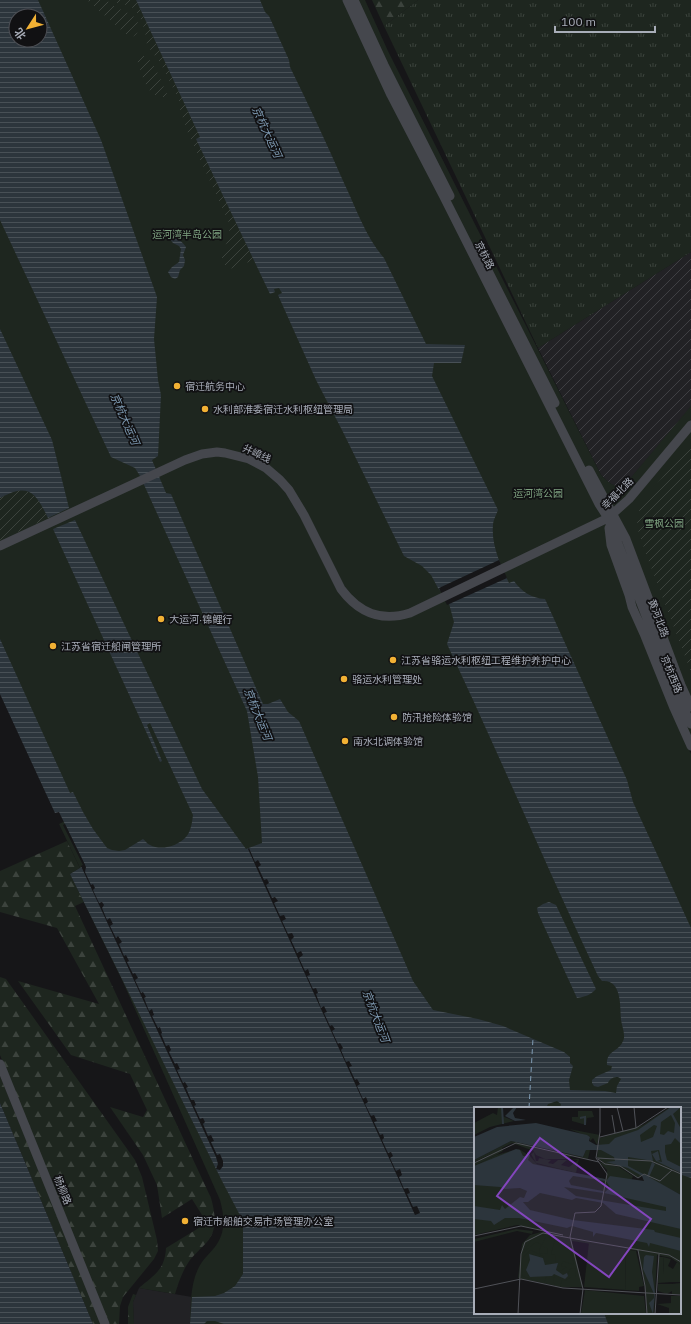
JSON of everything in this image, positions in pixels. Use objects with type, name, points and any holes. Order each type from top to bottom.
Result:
[{"type":"street","name":"京杭路","points":[[347,0],[391,95],[599,504],[610,516]]},
{"type":"street","name":"京杭路","points":[[354,0],[384,65],[604,500],[610,516]]},
{"type":"street","name":"幸福北路","points":[[516,561],[595,525],[610,516],[629,499],[691,425]]},
{"type":"street","name":"井嶂线","points":[[0,546],[185,460],[202,454],[217,452],[233,454],[249,459],[266,468],[280,480],[289,490],[304,515],[347,598],[361,609],[376,615],[385,617],[410,613],[516,561]]},
{"type":"street","name":"黄河北路","points":[[610,516],[626,539],[681,685],[691,707]]},
{"type":"street","name":"黄河北路","points":[[610,516],[674,688],[691,724]]},
{"type":"street","name":"京杭西路","points":[[610,516],[610,545],[640,627],[691,746]]},
{"type":"street","name":"杨柳路","points":[[0,1064],[105,1324]]},
{"type":"shaded area","points":[[691,252],[691,409],[623,487],[616,487],[601,475],[538,348]]},
{"type":"shaded area","points":[[139,1288],[192,1297],[190,1324],[134,1324],[133,1302]]},
{"type":"green space","points":[[0,0],[365,0],[388,51],[601,475],[611,484],[623,487],[691,406],[691,746],[682,735],[691,754],[691,1324],[190,1324],[191,1296],[195,1275],[204,1259],[217,1244],[222,1233],[223,1217],[220,1200],[122,980],[70,874],[80,868],[59,824],[73,817],[0,658]]},
{"type":"green space","points":[[87,0],[107,0],[116,7],[132,15],[138,24],[137,33],[132,37],[128,36]]},
{"type":"green space","points":[[113,0],[136,0],[200,137],[197,139],[254,260],[227,270],[221,255],[228,240],[230,225],[188,133],[180,109],[179,100],[161,64],[147,45],[145,31],[140,17],[133,8],[127,5],[119,4]]},
{"type":"green space","points":[[372,0],[418,0],[384,26]]},
{"type":"green space","points":[[418,0],[691,0],[691,252],[538,348],[384,26]]},
{"type":"green space","points":[[140,55],[149,59],[156,70],[167,94],[165,97],[159,97],[149,90],[137,60]]},
{"type":"green space","name":"雪枫公园","points":[[691,443],[691,672],[646,554],[638,530],[637,520],[641,503]]},
{"type":"green space","points":[[18,490],[34,495],[38,499],[48,518],[0,540],[0,498]]},
{"type":"green space","points":[[67,841],[80,868],[70,874],[84,902],[75,906],[211,1198],[215,1221],[213,1232],[207,1242],[192,1257],[180,1278],[175,1294],[139,1288],[161,1267],[166,1248],[207,1223],[192,1199],[162,1218],[157,1185],[143,1155],[110,1107],[143,1117],[147,1110],[130,1074],[71,1055],[18,981],[99,1004],[57,928],[0,912],[0,871]]},
{"type":"green space","points":[[0,977],[6,979],[135,1160],[142,1177],[157,1240],[158,1251],[154,1259],[123,1297],[120,1306],[119,1324],[109,1324],[0,1055]]},
{"type":"green space","points":[[0,1076],[102,1324],[93,1324],[0,1103]]},
{"type":"green space","points":[[133,1294],[136,1295],[133,1302],[134,1324],[128,1324],[128,1307]]},
{"type":"water","name":"京杭大运河","points":[[0,0],[38,0],[42,8],[8,8],[8,48],[48,48],[48,22],[101,140],[157,297],[154,339],[161,395],[158,456],[152,460],[166,493],[171,494],[263,704],[268,704],[280,699],[288,712],[299,721],[413,981],[433,1010],[478,1019],[503,1026],[564,1052],[570,1057],[570,1063],[573,1066],[569,1080],[570,1090],[605,1091],[616,1093],[617,1086],[621,1079],[618,1077],[612,1078],[608,1083],[598,1087],[594,1086],[592,1080],[597,1076],[611,1070],[612,1066],[607,1065],[607,1060],[609,1056],[621,1045],[624,1039],[619,994],[613,984],[602,981],[598,976],[447,644],[454,622],[448,600],[438,588],[431,575],[422,566],[404,556],[316,380],[278,295],[282,293],[279,288],[274,289],[275,292],[270,294],[196,139],[200,137],[136,0],[260,0],[265,12],[269,16],[289,60],[290,67],[362,222],[372,241],[384,258],[426,344],[465,345],[461,363],[434,363],[432,376],[498,510],[494,522],[493,533],[495,548],[500,562],[509,583],[514,581],[527,594],[545,599],[627,780],[633,802],[691,928],[691,1178],[681,1176],[681,1107],[560,1107],[561,1104],[557,1101],[548,1104],[546,1107],[474,1107],[474,1314],[604,1314],[608,1324],[224,1324],[215,1321],[207,1321],[204,1324],[190,1324],[192,1297],[215,1296],[224,1293],[235,1286],[243,1274],[243,1221],[70,874],[85,865],[59,812],[55,813],[0,694],[0,639],[70,793],[73,792],[93,829],[107,848],[119,851],[125,850],[143,839],[149,845],[154,847],[169,847],[179,843],[188,835],[193,815],[150,723],[147,725],[162,761],[160,762],[53,529],[75,520],[202,789],[246,849],[262,843],[258,777],[247,711],[135,468],[111,457],[0,220]]},
{"type":"water","points":[[163,229],[176,236],[186,247],[183,255],[185,260],[184,266],[180,270],[178,277],[175,279],[171,277],[168,272],[179,262],[181,249],[169,238],[160,234],[160,231]]},
{"type":"water","points":[[0,329],[52,440],[69,508],[48,518],[39,501],[30,492],[17,491],[0,498]]},
{"type":"water","points":[[549,902],[556,905],[596,989],[592,993],[577,998],[538,913],[537,908]]},
{"type":"water","points":[[0,1103],[93,1324],[0,1324]]},
{"type":"pier","points":[[499,560],[507,578],[447,605],[439,588]]},
{"type":"pier","points":[[65,824],[86,867],[85,872],[91,885],[93,884],[95,888],[93,890],[99,903],[102,902],[104,905],[102,908],[107,920],[110,918],[113,924],[110,926],[116,938],[118,936],[122,942],[119,944],[124,956],[126,955],[129,961],[127,962],[133,974],[135,973],[138,978],[135,980],[141,993],[143,992],[146,997],[144,998],[149,1011],[152,1009],[154,1015],[152,1016],[158,1028],[160,1027],[166,1046],[169,1045],[171,1050],[169,1052],[175,1064],[177,1063],[180,1069],[177,1070],[183,1083],[185,1082],[188,1087],[186,1088],[191,1100],[194,1100],[196,1105],[194,1106],[200,1119],[203,1118],[205,1122],[203,1124],[208,1136],[211,1135],[214,1141],[211,1142],[217,1155],[220,1154],[223,1161],[223,1166],[220,1170],[216,1169],[218,1164],[216,1157],[81,866],[83,865],[63,825]]},
{"type":"pier","points":[[249,848],[255,862],[258,860],[261,865],[258,867],[264,880],[267,879],[269,883],[266,885],[272,898],[275,897],[278,901],[274,903],[280,916],[284,915],[286,919],[282,921],[288,934],[292,933],[294,937],[291,940],[297,953],[301,951],[303,955],[299,958],[305,971],[308,969],[310,975],[307,976],[313,989],[316,988],[318,993],[316,994],[321,1008],[324,1006],[327,1012],[324,1013],[330,1026],[332,1025],[335,1029],[332,1031],[338,1044],[340,1043],[343,1048],[341,1050],[346,1062],[349,1061],[352,1066],[349,1067],[355,1080],[357,1079],[360,1084],[357,1086],[363,1099],[366,1097],[368,1102],[365,1104],[371,1116],[374,1115],[377,1121],[374,1122],[380,1135],[383,1134],[384,1138],[382,1140],[388,1153],[391,1152],[393,1156],[390,1158],[396,1171],[400,1169],[402,1175],[399,1177],[404,1189],[408,1188],[410,1193],[407,1194],[413,1207],[417,1206],[420,1213],[415,1215],[248,849]]},
{"type":"ferry route","points":[[529,1107],[533,1038]]},
{"type":"place","name":"宿迁航务中心","points":[[177,386]]},
{"type":"place","name":"水利部淮委宿迁水利枢纽管理局","points":[[205,409]]},
{"type":"place","name":"大运河·锦鲤行","points":[[161,619]]},
{"type":"place","name":"江苏省宿迁船闸管理所","points":[[53,646]]},
{"type":"place","name":"江苏省骆运水利枢纽工程维护养护中心","points":[[393,660]]},
{"type":"place","name":"骆运水利管理处","points":[[344,679]]},
{"type":"place","name":"防汛抢险体验馆","points":[[394,717]]},
{"type":"place","name":"南水北调体验馆","points":[[345,741]]},
{"type":"place","name":"宿迁市船舶交易市场管理办公室","points":[[185,1221]]},
{"type":"park label","name":"运河湾半岛公园","points":[[187,234]]},
{"type":"park label","name":"运河湾公园","points":[[538,493]]}]
